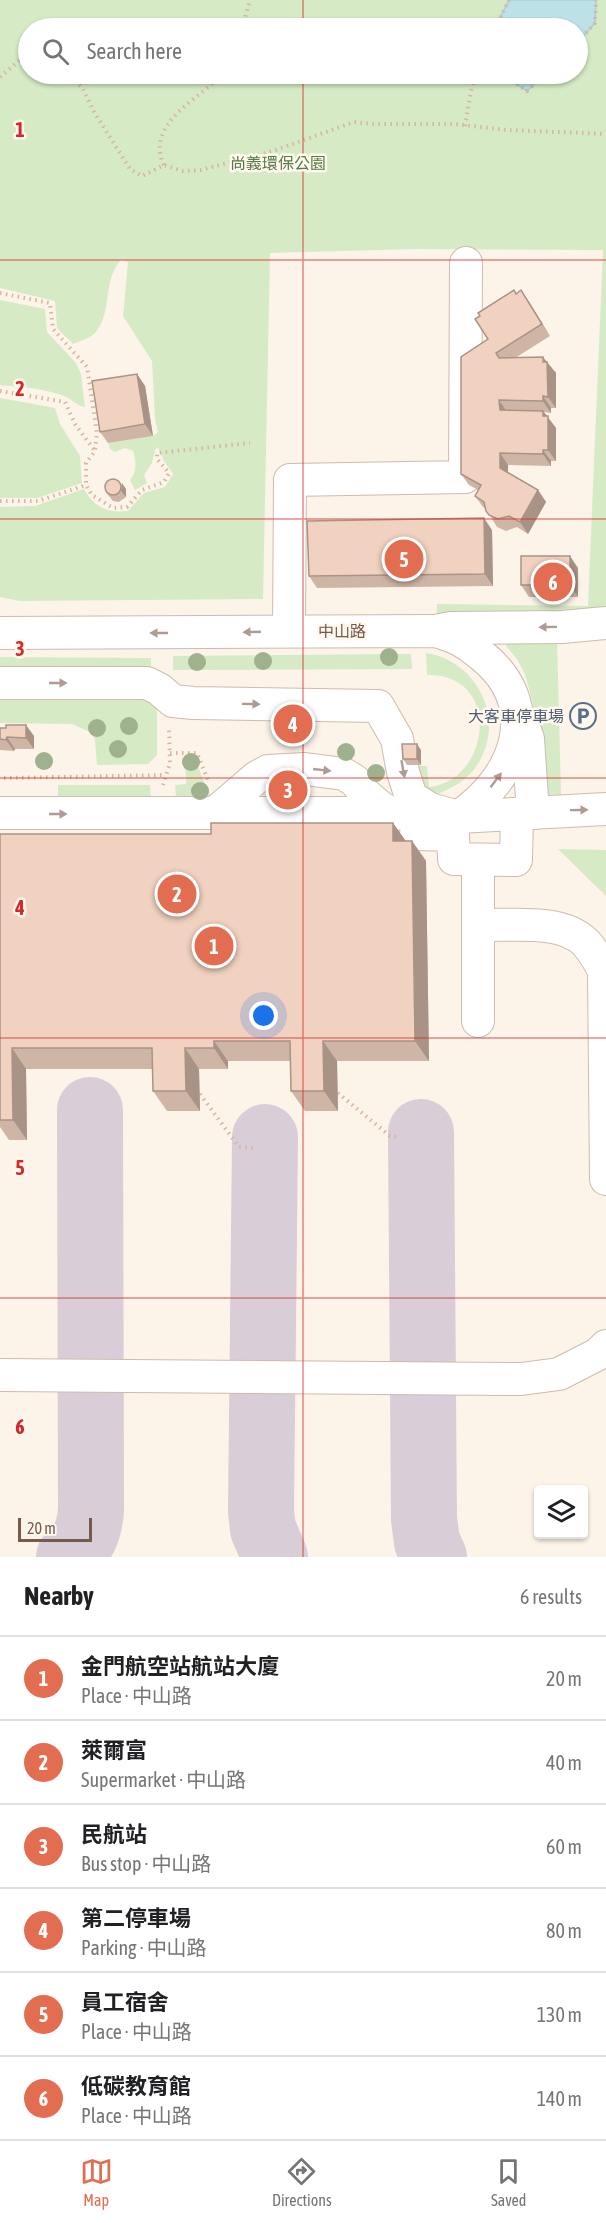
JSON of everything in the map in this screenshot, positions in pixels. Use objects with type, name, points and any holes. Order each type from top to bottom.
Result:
[{"type":"street","points":[[290,631],[290,480],[465,477],[466,263]]},
{"type":"street","points":[[436,631],[451,628],[562,627],[606,623]]},
{"type":"street","name":"中山路","points":[[0,633],[436,631],[455,636],[490,661],[510,689],[517,712],[517,733],[507,764],[484,796],[458,817],[429,831],[416,834],[0,838]]},
{"type":"street","points":[[0,683],[147,683],[159,689],[173,701],[193,703],[378,706],[397,739],[403,772],[414,800],[430,809],[458,817]]},
{"type":"street","points":[[416,834],[453,835],[454,859],[516,860],[525,813],[528,739],[517,712]]},
{"type":"street","points":[[214,803],[268,771],[305,768],[344,774],[390,813]]},
{"type":"street","points":[[0,813],[155,814],[214,803],[458,817],[606,809]]},
{"type":"street","points":[[478,860],[478,1021]]},
{"type":"street","points":[[478,925],[562,928],[585,942],[604,971],[606,1179]]},
{"type":"street","points":[[0,1375],[521,1379],[559,1374],[598,1354],[606,1346]]},
{"type":"path","points":[[245,18],[250,0]]},
{"type":"path","points":[[500,18],[509,0]]},
{"type":"path","points":[[588,30],[595,22],[596,0]]},
{"type":"path","points":[[0,77],[18,62]]},
{"type":"path","points":[[78,84],[130,169],[142,176],[164,165]]},
{"type":"path","points":[[211,84],[173,116],[161,136],[159,156],[164,165],[183,171],[201,170],[273,151],[354,122],[605,133]]},
{"type":"path","points":[[465,126],[473,84]]},
{"type":"path","points":[[516,84],[526,91],[534,84]]},
{"type":"path","points":[[0,293],[50,303],[53,329],[87,367],[97,433],[95,451],[86,463],[86,485],[92,495],[113,508],[128,507],[142,490],[164,482],[169,473],[157,459],[157,453],[250,443]]},
{"type":"path","points":[[0,391],[65,402],[75,424],[95,451]]},
{"type":"path","points":[[0,501],[38,501],[86,485]]},
{"type":"path","points":[[155,814],[158,797],[170,763],[168,698]]},
{"type":"path","points":[[170,753],[197,753],[214,803]]},
{"type":"path","points":[[4,778],[166,775]]},
{"type":"path","points":[[338,1093],[390,1136],[400,1137]]},
{"type":"path","points":[[200,1094],[239,1147],[254,1148]]},
{"type":"green space","name":"尚義環保公園","points":[[0,0],[606,0],[606,623],[436,631],[437,604],[588,606],[603,250],[415,249],[270,253],[263,599],[19,601],[0,597],[0,507],[35,506],[84,489],[102,508],[128,511],[144,493],[165,487],[173,474],[158,447],[144,475],[147,483],[135,490],[130,480],[135,466],[133,451],[125,448],[115,452],[110,449],[108,443],[153,436],[158,432],[155,419],[152,361],[123,316],[128,262],[121,260],[115,268],[111,277],[104,316],[101,325],[93,335],[73,344],[57,328],[55,301],[0,288]]},
{"type":"green space","points":[[0,300],[45,309],[47,332],[76,363],[81,374],[85,407],[48,391],[0,385]]},
{"type":"green space","points":[[0,398],[55,408],[60,424],[80,456],[82,483],[37,498],[0,498]]},
{"type":"green space","points":[[557,639],[561,795],[544,794],[532,700],[525,674],[517,659],[506,646],[506,642]]},
{"type":"green space","points":[[426,653],[445,658],[461,668],[473,681],[483,697],[488,714],[489,732],[485,750],[471,774],[454,786],[429,798],[407,765],[427,766],[429,787],[450,780],[466,767],[476,748],[480,728],[477,708],[468,691],[451,679],[427,675]]},
{"type":"green space","points":[[411,654],[412,669],[173,670],[173,656]]},
{"type":"green space","points":[[0,657],[151,658],[151,676],[0,676]]},
{"type":"green space","points":[[0,691],[138,692],[157,704],[157,755],[148,764],[97,765],[95,739],[90,732],[72,724],[0,723]]},
{"type":"green space","points":[[194,757],[210,796],[176,797],[175,785],[186,784],[185,758]]},
{"type":"green space","points":[[58,785],[150,785],[151,798],[58,798]]},
{"type":"green space","points":[[558,849],[606,850],[606,896]]},
{"type":"water","points":[[509,0],[596,0],[595,23],[588,31],[588,18],[500,18]]},
{"type":"water","points":[[517,84],[534,84],[527,91]]},
{"type":"building","points":[[514,290],[516,294],[521,290],[542,324],[496,353],[499,358],[543,357],[543,362],[547,362],[548,397],[543,396],[543,401],[499,400],[500,410],[543,411],[543,416],[548,416],[548,450],[543,450],[543,454],[500,453],[500,468],[538,490],[520,522],[509,516],[498,519],[489,515],[484,502],[475,496],[481,485],[461,474],[461,357],[488,339],[475,319],[480,316],[478,313]]},
{"type":"building","points":[[137,374],[145,424],[100,432],[92,381]]},
{"type":"building","points":[[110,479],[116,479],[121,487],[119,493],[110,495],[105,490],[105,484]]},
{"type":"building","points":[[484,518],[485,574],[309,576],[307,521]]},
{"type":"building","points":[[521,556],[570,556],[570,585],[521,585]]},
{"type":"building","points":[[6,725],[26,725],[26,738],[0,739],[0,728],[6,728]]},
{"type":"building","points":[[402,744],[417,744],[417,759],[403,759]]},
{"type":"building","points":[[274,775],[297,775],[297,792],[274,792]]},
{"type":"building","points":[[211,823],[393,823],[393,841],[412,841],[415,1041],[323,1041],[324,1091],[291,1091],[290,1041],[214,1041],[214,1048],[185,1048],[186,1091],[153,1091],[152,1048],[12,1048],[13,1120],[0,1120],[0,834],[211,834]]},
{"type":"taxiway","points":[[69,1557],[85,1535],[91,1509],[90,1110]]},
{"type":"taxiway","points":[[421,1132],[424,1519],[427,1542],[434,1557]]},
{"type":"taxiway","points":[[265,1137],[261,1511],[263,1529],[275,1557]]},
{"type":"place","name":"員工宿舍","points":[[404,559]]},
{"type":"place","name":"低碳教育館","points":[[553,582]]},
{"type":"place","name":"大客車停車場","points":[[583,716]]},
{"type":"place","name":"第二停車場","points":[[293,724]]},
{"type":"place","name":"民航站","points":[[288,790]]},
{"type":"place","name":"萊爾富","points":[[177,894]]},
{"type":"place","name":"金門航空站航站大廈","points":[[214,946]]}]
